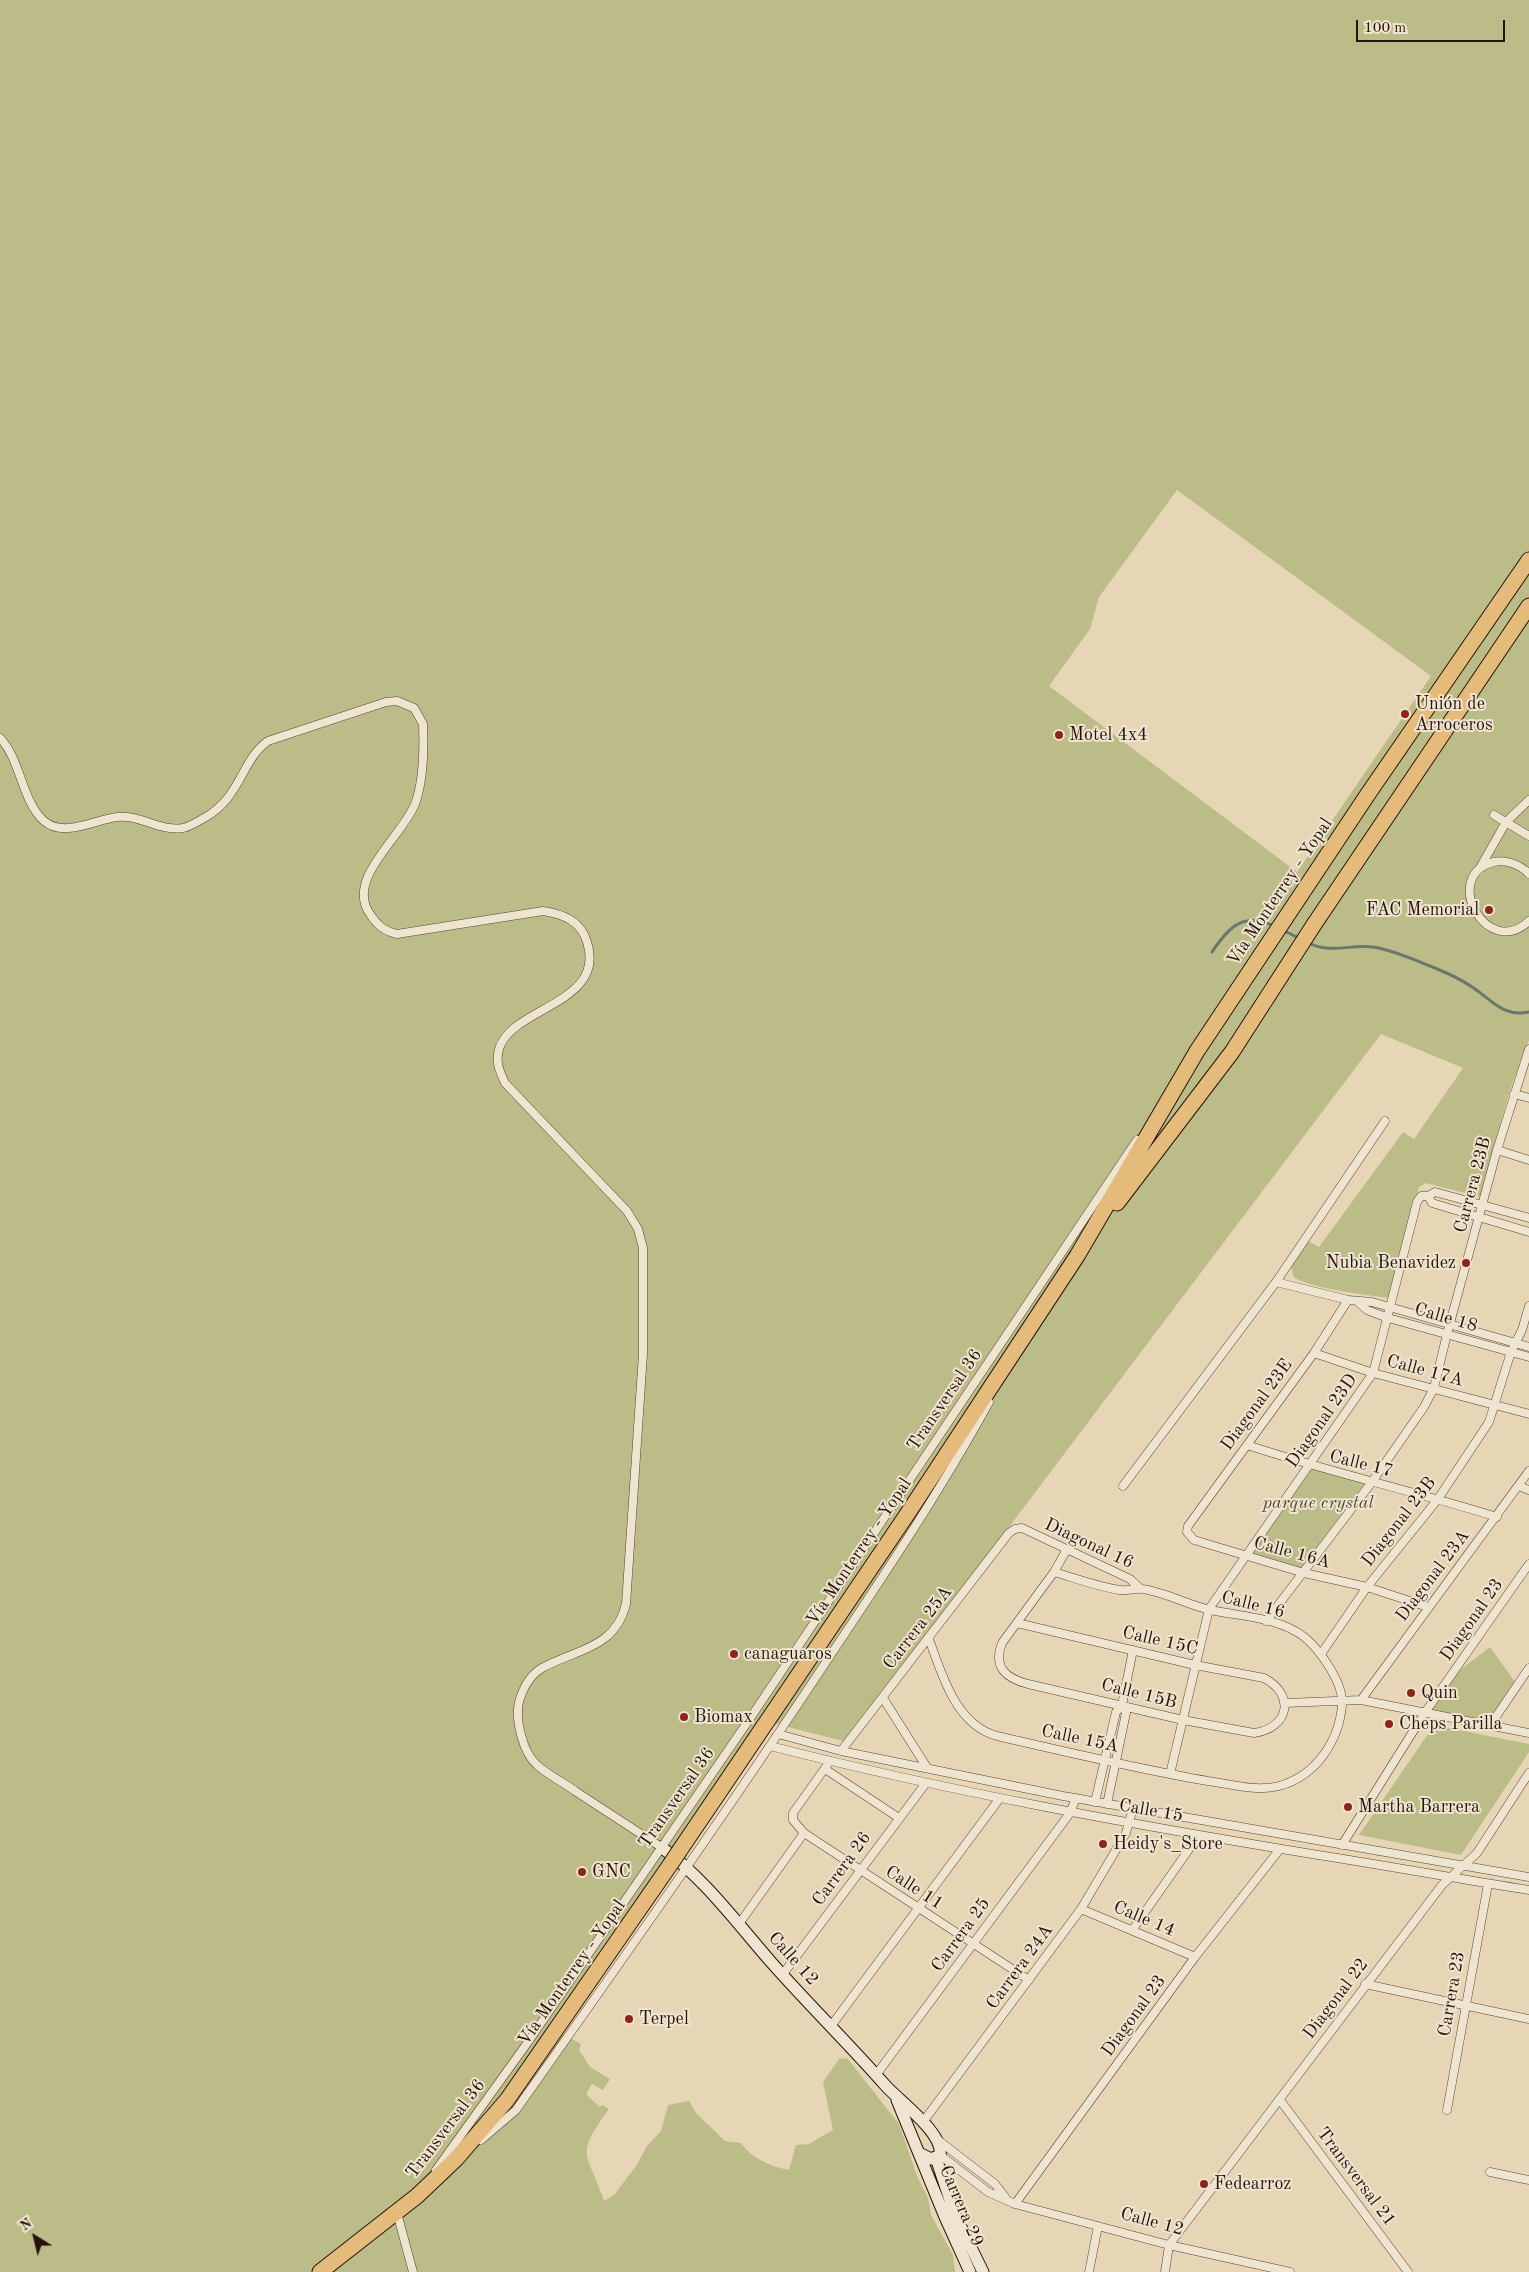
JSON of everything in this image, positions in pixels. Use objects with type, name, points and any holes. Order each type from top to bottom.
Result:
[{"type":"highway","name":"Vía Monterrey - Yopal","points":[[320,2272],[401,2209],[440,2174],[507,2100],[670,1865],[906,1516],[1077,1256],[1196,1051],[1291,907],[1529,560]]},
{"type":"highway","name":"Vía Monterrey - Yopal","points":[[1077,1256],[1232,1052],[1315,923],[1529,606]]},
{"type":"main road","name":"Calle 12","points":[[661,1847],[687,1866],[897,2098]]},
{"type":"main road","points":[[897,2098],[923,2122],[938,2140]]},
{"type":"main road","name":"Carrera 29","points":[[897,2098],[945,2218],[970,2272]]},
{"type":"main road","name":"Carrera 29","points":[[938,2140],[938,2156],[956,2215],[983,2272]]},
{"type":"main road","name":"Carrera 29","points":[[921,2154],[926,2157],[938,2156]]},
{"type":"street","points":[[0,738],[12,757],[38,815],[56,828],[70,828],[117,816],[127,816],[155,825],[182,828],[220,809],[228,800],[258,752],[268,742],[386,702],[408,704],[421,715],[423,724],[420,782],[415,803],[407,821],[364,882],[362,899],[368,912],[377,924],[387,932],[397,934],[543,911],[564,915],[576,923],[585,936],[591,953],[589,966],[583,979],[574,990],[509,1032],[499,1049],[498,1067],[505,1083],[626,1210],[638,1229],[643,1248],[643,1354],[626,1604],[618,1627],[609,1636],[541,1669],[530,1679],[522,1693],[518,1707],[518,1725],[536,1764],[661,1847]]},
{"type":"street","points":[[1529,794],[1508,819],[1471,881],[1469,892],[1474,912],[1494,929],[1507,931],[1521,927],[1529,921]]},
{"type":"street","points":[[1508,819],[1529,800]]},
{"type":"street","points":[[1494,815],[1508,819],[1529,836]]},
{"type":"street","points":[[1478,872],[1488,864],[1498,861],[1515,864],[1529,874]]},
{"type":"street","name":"Carrera 23B","points":[[1266,1620],[1304,1573],[1372,1482],[1424,1407],[1434,1388],[1497,1150],[1529,1049]]},
{"type":"street","name":"Transversal 36","points":[[401,2209],[448,2154],[492,2094],[858,1558],[1196,1051]]},
{"type":"street","points":[[1514,1094],[1529,1098]]},
{"type":"street","points":[[1122,1486],[1276,1282],[1385,1121]]},
{"type":"street","points":[[1497,1150],[1529,1160]]},
{"type":"street","points":[[1529,1218],[1434,1192],[1428,1196],[1432,1202],[1529,1232]]},
{"type":"street","name":"Diagonal 23D","points":[[1170,1774],[1209,1609],[1373,1373],[1417,1202],[1421,1196],[1428,1196]]},
{"type":"street","name":"Calle 18","points":[[1276,1282],[1348,1300],[1372,1302],[1529,1347]]},
{"type":"street","name":"Diagonal 23E","points":[[1188,1526],[1314,1353],[1348,1300]]},
{"type":"street","name":"Calle 18","points":[[1358,1302],[1367,1310],[1388,1318],[1529,1357]]},
{"type":"street","name":"Diagonal 23B","points":[[1321,1654],[1367,1587],[1438,1499],[1490,1422],[1514,1343],[1522,1330],[1529,1306]]},
{"type":"street","name":"Transversal 36","points":[[440,2174],[516,2110],[687,1866],[770,1746],[953,1469],[1029,1330]]},
{"type":"street","name":"Calle 17A","points":[[1314,1353],[1373,1373],[1529,1414]]},
{"type":"street","name":"Calle 17","points":[[1247,1445],[1310,1466],[1438,1499],[1497,1517]]},
{"type":"street","name":"Diagonal 23A","points":[[1362,1700],[1529,1471]]},
{"type":"street","points":[[1519,1486],[1529,1490]]},
{"type":"street","name":"Calle 16A","points":[[1188,1526],[1189,1537],[1194,1540],[1304,1573],[1367,1587],[1428,1607]]},
{"type":"street","name":"Diagonal 16","points":[[1022,1528],[1066,1551],[1130,1579],[1141,1588]]},
{"type":"street","name":"Carrera 25A","points":[[840,1750],[929,1639],[1009,1533],[1015,1529],[1022,1528]]},
{"type":"street","points":[[1017,1623],[1054,1572],[1066,1551]]},
{"type":"street","name":"Diagonal 23","points":[[1342,1844],[1424,1714],[1529,1564]]},
{"type":"street","name":"Calle 16","points":[[1054,1572],[1119,1590],[1141,1588],[1209,1609],[1266,1620],[1296,1631],[1321,1654],[1337,1681],[1342,1700]]},
{"type":"street","name":"Calle 15B","points":[[1017,1623],[1002,1643],[998,1655],[1000,1666],[1014,1681],[1183,1720],[1254,1734],[1265,1732],[1275,1726],[1284,1711],[1285,1703]]},
{"type":"street","name":"Calle 15C","points":[[1017,1623],[1195,1665],[1264,1678],[1273,1683],[1281,1692],[1285,1703]]},
{"type":"street","name":"Calle 15A","points":[[929,1639],[950,1689],[966,1717],[975,1727],[997,1736],[1170,1774],[1254,1788],[1278,1786],[1302,1776],[1320,1759],[1335,1737],[1341,1719],[1342,1700]]},
{"type":"street","points":[[1095,1802],[1116,1712],[1122,1705],[1133,1650]]},
{"type":"street","points":[[1490,1724],[1529,1668]]},
{"type":"street","points":[[882,1698],[926,1766]]},
{"type":"street","points":[[1285,1703],[1362,1700],[1424,1714],[1490,1724],[1529,1733]]},
{"type":"street","points":[[1107,1804],[1126,1713],[1122,1705]]},
{"type":"street","name":"Calle 15","points":[[778,1734],[840,1750],[926,1766],[1095,1802],[1529,1876]]},
{"type":"street","name":"Calle 15","points":[[770,1746],[944,1787],[1070,1812],[1448,1878],[1529,1890]]},
{"type":"street","points":[[830,1761],[825,1769],[898,1818]]},
{"type":"street","name":"Calle 11","points":[[825,1769],[793,1813],[792,1820],[804,1832],[860,1871],[1029,1980]]},
{"type":"street","points":[[944,1787],[950,1772]]},
{"type":"street","name":"Diagonal 22","points":[[1169,2245],[1280,2100],[1365,1984],[1448,1878],[1477,1853],[1529,1773]]},
{"type":"street","name":"Carrera 26","points":[[783,1974],[926,1783]]},
{"type":"street","points":[[831,2026],[1000,1798]]},
{"type":"street","name":"Carrera 25","points":[[876,2075],[1070,1812],[1076,1798]]},
{"type":"street","points":[[1131,1822],[1133,1808]]},
{"type":"street","name":"Carrera 24A","points":[[923,2122],[1081,1909],[1131,1822]]},
{"type":"street","points":[[739,1924],[804,1832]]},
{"type":"street","points":[[1133,1930],[1199,1835]]},
{"type":"street","name":"Diagonal 23","points":[[1015,2204],[1195,1957],[1280,1849]]},
{"type":"street","name":"Carrera 23","points":[[1447,2110],[1464,2006],[1488,1884]]},
{"type":"street","name":"Calle 14","points":[[1081,1909],[1195,1957]]},
{"type":"street","points":[[1365,1984],[1529,2019]]},
{"type":"street","name":"Transversal 21","points":[[1280,2100],[1408,2272]]},
{"type":"street","name":"Calle 12","points":[[938,2140],[995,2184],[1007,2199]]},
{"type":"street","name":"Calle 12","points":[[938,2156],[988,2192],[1015,2204],[1169,2245],[1290,2272]]},
{"type":"street","points":[[1490,2172],[1529,2180]]},
{"type":"street","points":[[401,2209],[413,2272]]},
{"type":"street","points":[[1089,2272],[1098,2226]]},
{"type":"street","points":[[1165,2272],[1169,2245]]},
{"type":"street","points":[[1244,2272],[1246,2263]]},
{"type":"green space","points":[[0,0],[1529,0],[1529,1040],[1509,1093],[1480,1197],[1426,1183],[1419,1187],[1388,1298],[1310,1284],[1293,1276],[1291,1265],[1308,1241],[1319,1247],[1403,1132],[1414,1139],[1463,1068],[1381,1034],[1006,1531],[843,1741],[768,1722],[557,2031],[581,2044],[579,2050],[590,2067],[610,2079],[603,2090],[592,2084],[586,2094],[600,2107],[602,2105],[609,2109],[587,2146],[589,2163],[604,2201],[614,2195],[636,2166],[647,2146],[661,2131],[668,2105],[689,2101],[696,2113],[725,2141],[741,2143],[750,2153],[762,2161],[775,2167],[789,2170],[796,2145],[809,2144],[833,2130],[823,2082],[839,2059],[847,2058],[899,2124],[917,2176],[928,2198],[931,2215],[953,2255],[955,2272],[0,2272]],"holes":[[[1177,490],[1431,676],[1297,872],[1049,686],[1090,629],[1099,597]]]},
{"type":"green space","name":"parque crystal","points":[[1312,1469],[1365,1483],[1300,1569],[1251,1553]]},
{"type":"green space","points":[[1490,1647],[1515,1682],[1489,1721],[1429,1711],[1456,1673]]},
{"type":"green space","points":[[1434,1725],[1529,1744],[1529,1752],[1461,1855],[1359,1835]]},
{"type":"waterway","points":[[1212,952],[1230,929],[1237,924],[1253,920],[1274,926]]},
{"type":"waterway","points":[[1282,930],[1299,938]]},
{"type":"waterway","points":[[1309,943],[1325,948],[1365,946],[1381,948],[1459,979],[1505,1010],[1520,1013],[1529,1012]]},
{"type":"place","name":"Unión de Arroceros","points":[[1405,714]]},
{"type":"place","name":"Motel 4x4","points":[[1059,735]]},
{"type":"place","name":"FAC Memorial","points":[[1489,910]]},
{"type":"place","name":"Nubia Benavidez","points":[[1466,1263]]},
{"type":"place","name":"canaguaros","points":[[734,1654]]},
{"type":"place","name":"Quin","points":[[1411,1693]]},
{"type":"place","name":"Biomax","points":[[684,1717]]},
{"type":"place","name":"Cheps Parilla","points":[[1389,1724]]},
{"type":"place","name":"Martha Barrera","points":[[1348,1807]]},
{"type":"place","name":"Heidy's_Store","points":[[1103,1844]]},
{"type":"place","name":"GNC","points":[[582,1872]]},
{"type":"place","name":"Terpel","points":[[629,2019]]},
{"type":"place","name":"Fedearroz","points":[[1204,2184]]}]
